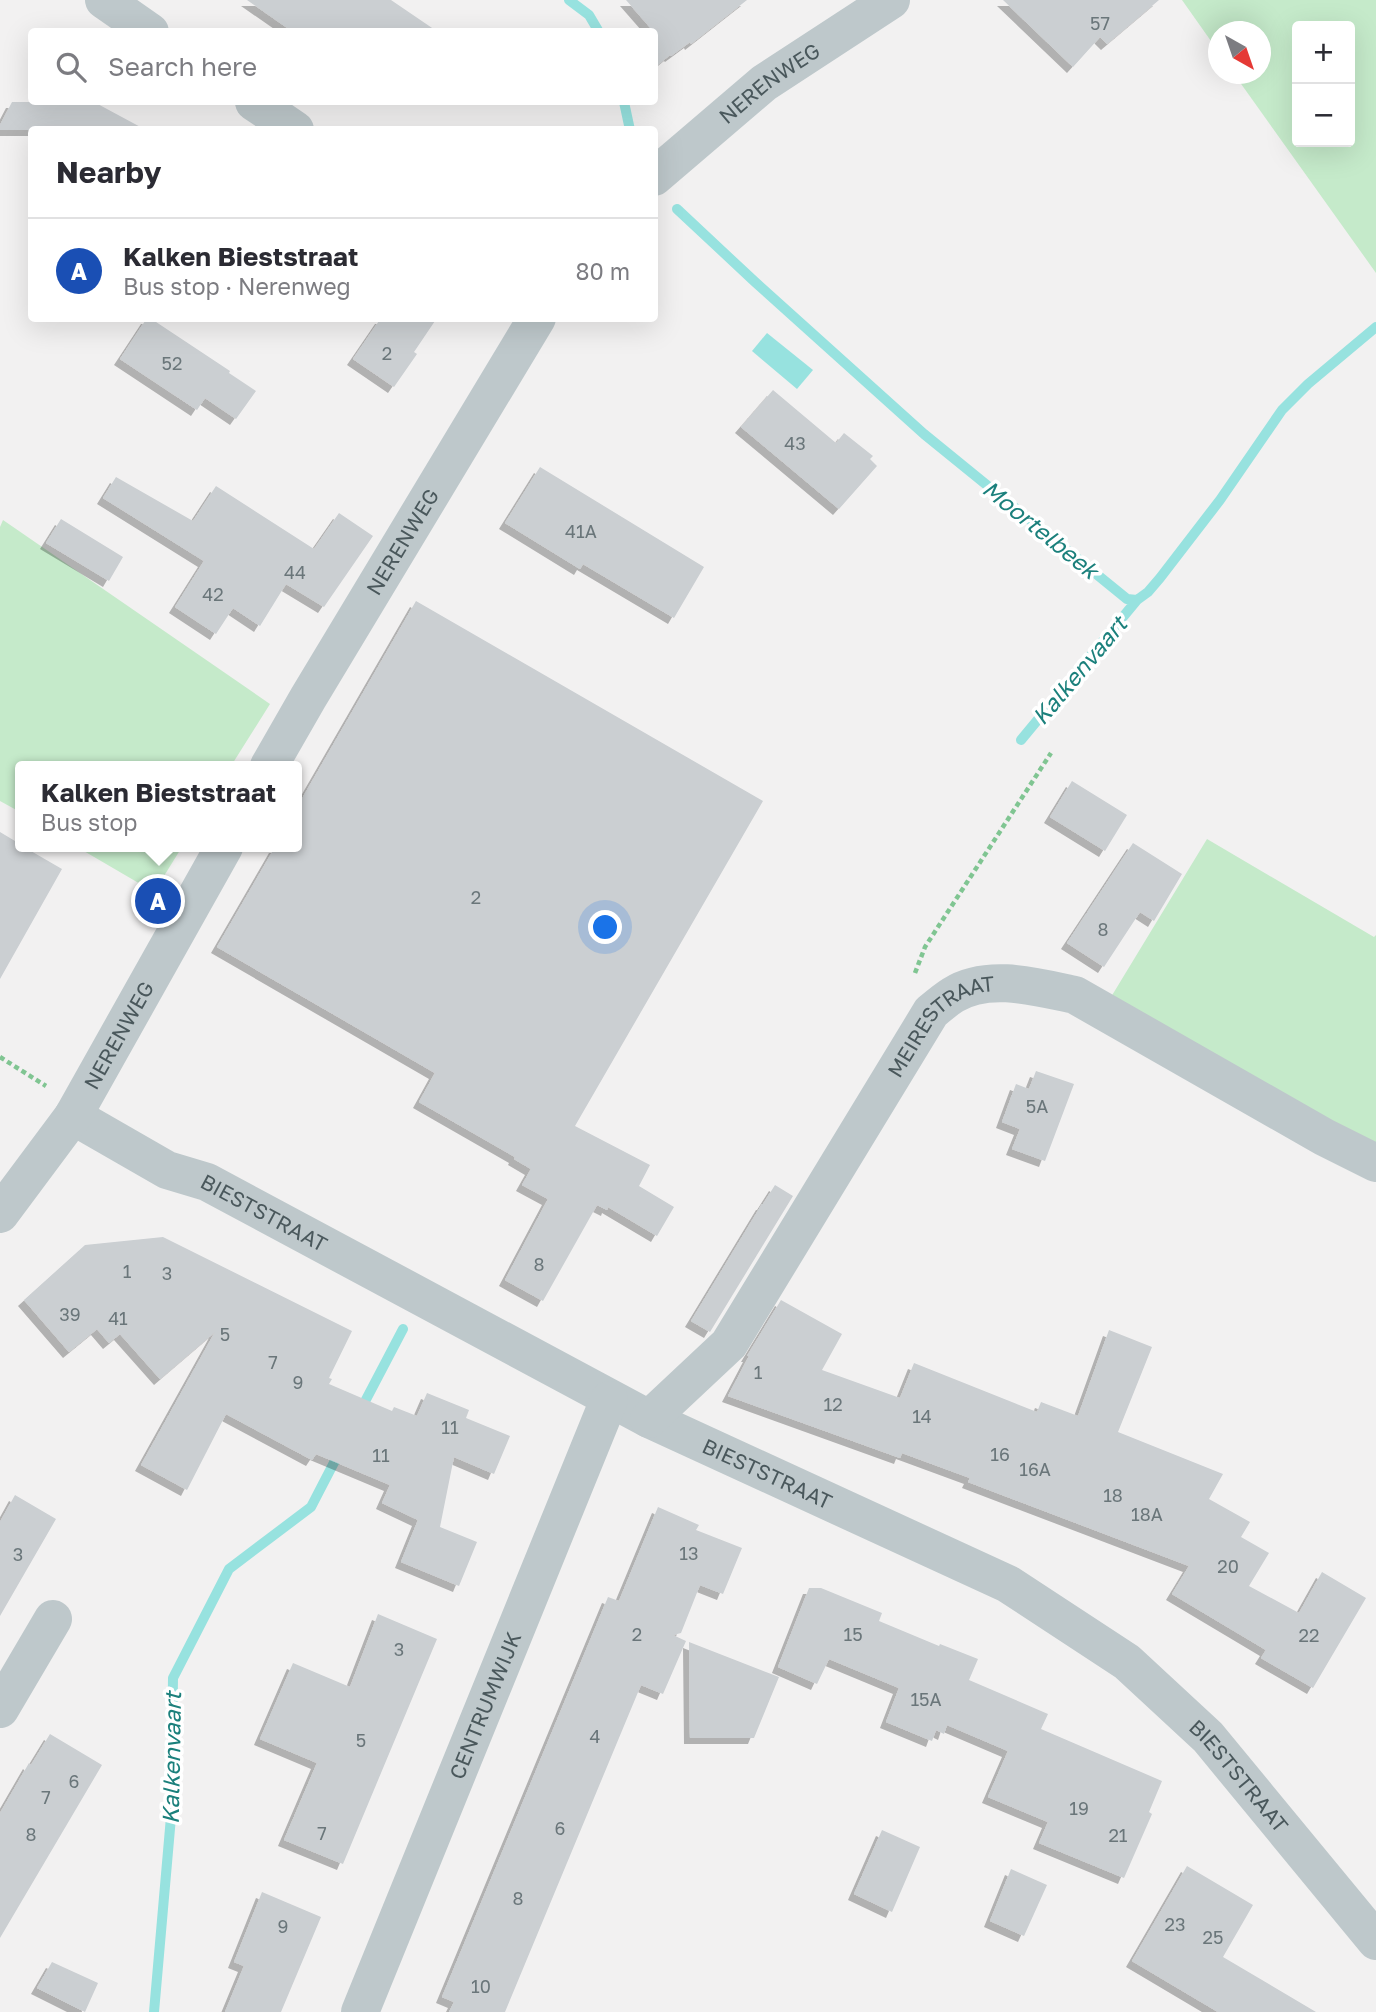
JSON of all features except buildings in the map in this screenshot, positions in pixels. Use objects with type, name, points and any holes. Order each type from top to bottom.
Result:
[{"type":"street","points":[[104,0],[144,28]]},
{"type":"street","name":"NERENWEG","points":[[658,174],[764,83],[891,0]]},
{"type":"street","points":[[258,105],[289,126]]},
{"type":"street","name":"NERENWEG","points":[[272,761],[535,322]]},
{"type":"street","name":"NERENWEG","points":[[0,1214],[74,1116],[221,852]]},
{"type":"street","name":"MEIRESTRAAT","points":[[649,1419],[729,1343],[931,1012],[955,993],[992,982],[1075,995],[1324,1137],[1376,1163]]},
{"type":"street","name":"BIESTSTRAAT","points":[[74,1116],[167,1170],[207,1182],[610,1400],[1008,1584],[1127,1662],[1208,1737],[1376,1941]]},
{"type":"street","name":"CENTRUMWIJK","points":[[359,2012],[610,1400]]},
{"type":"street","points":[[0,1709],[53,1619]]},
{"type":"path","points":[[931,1012],[919,994],[914,975],[925,947],[1051,753]]},
{"type":"path","points":[[0,1057],[48,1088],[74,1116]]},
{"type":"green space","points":[[1182,0],[1376,0],[1376,273],[1241,84],[1271,84],[1271,21],[1208,21],[1208,37]]},
{"type":"green space","points":[[3,520],[270,704],[234,761],[15,761],[15,809],[0,801],[0,527]]},
{"type":"green space","points":[[1207,839],[1374,937],[1376,935],[1376,1150],[1111,997]]},
{"type":"green space","points":[[86,852],[179,852],[154,892]]},
{"type":"water","points":[[767,333],[813,370],[797,389],[752,351]]},
{"type":"waterway","name":"Moortelbeek","points":[[569,0],[589,15],[597,28]]},
{"type":"waterway","name":"Moortelbeek","points":[[625,105],[629,126]]},
{"type":"waterway","name":"Moortelbeek","points":[[677,209],[924,434],[1127,599],[1137,600]]},
{"type":"waterway","name":"Moortelbeek","points":[[1021,740],[1137,600],[1160,578],[1220,500],[1282,410],[1308,384],[1376,327]]},
{"type":"waterway","name":"Kalkenvaart","points":[[360,1411],[403,1329]]},
{"type":"waterway","name":"Kalkenvaart","points":[[154,2012],[171,1817],[173,1678],[229,1569],[311,1507],[340,1451]]},
{"type":"place","name":"Kalken Bieststraat","points":[[158,901]]}]
